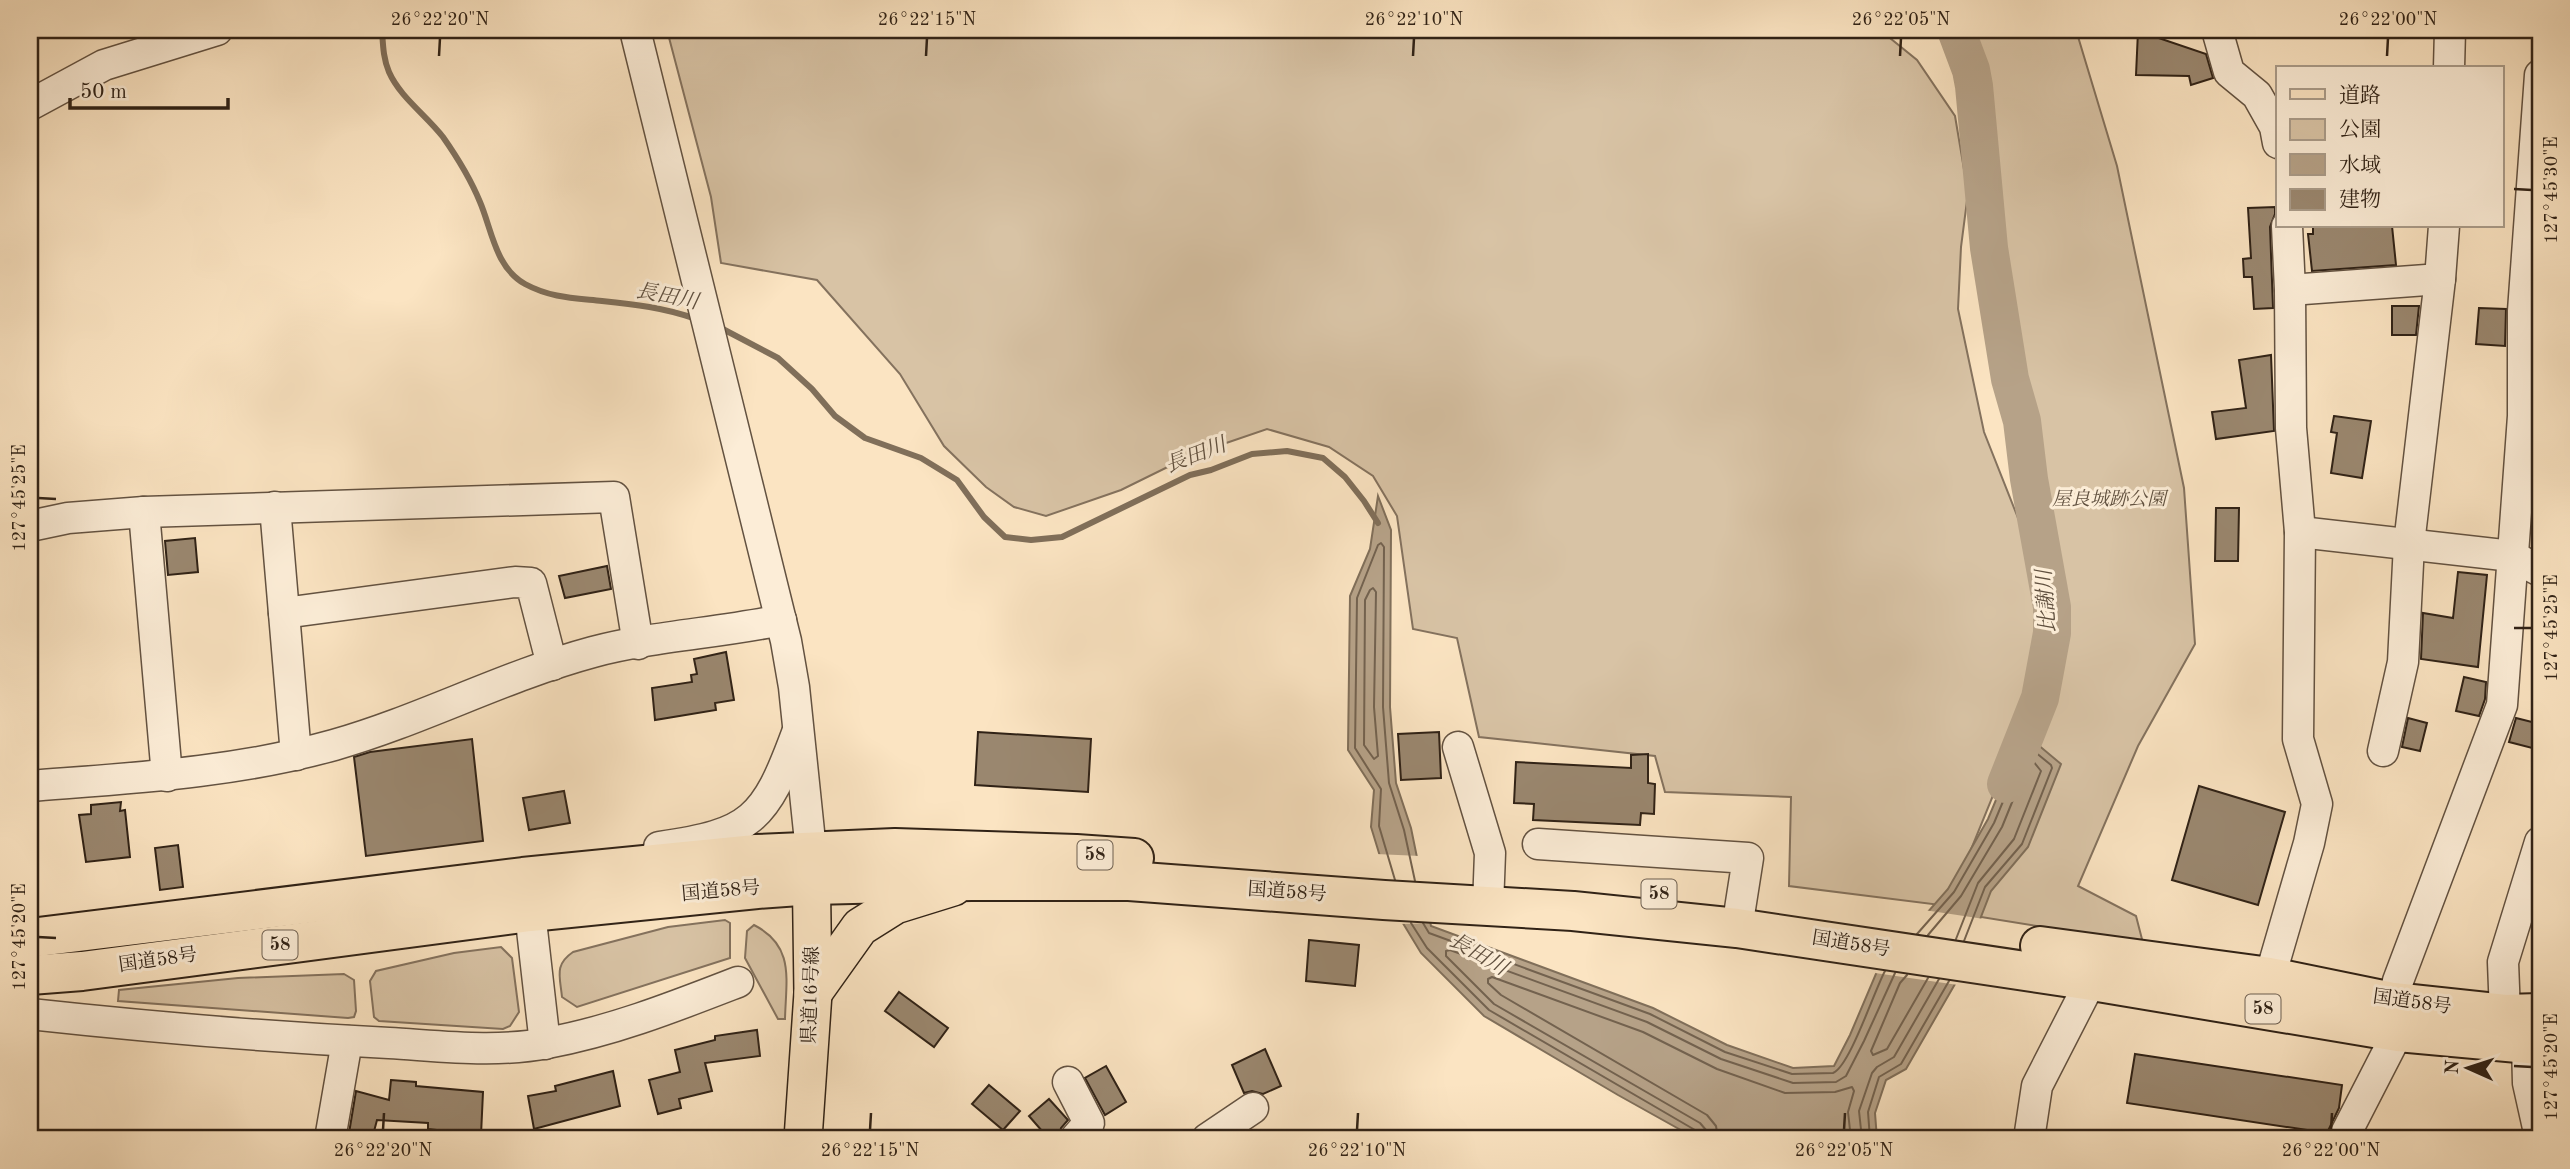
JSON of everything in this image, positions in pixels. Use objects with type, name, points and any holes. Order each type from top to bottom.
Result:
[{"type":"highway","name":"国道58号","points":[[30,975],[82,971],[530,912],[812,868],[895,848],[1076,854],[1381,887]]},
{"type":"highway","name":"国道58号","points":[[30,938],[607,868],[812,868],[971,881],[1129,881],[1381,887],[1489,893],[1739,915],[2097,968],[2396,1017],[2528,1029]]},
{"type":"highway","name":"国道58号","points":[[2097,968],[2270,977],[2396,1017]]},
{"type":"main road","name":"県道16号線","points":[[803,1139],[813,993],[812,868]]},
{"type":"main road","points":[[813,993],[860,927],[895,905],[971,881]]},
{"type":"street","points":[[30,105],[104,65],[215,30]]},
{"type":"street","points":[[635,30],[781,620],[794,687],[812,868]]},
{"type":"street","points":[[2217,30],[2229,72],[2257,95],[2276,132]]},
{"type":"street","points":[[2449,66],[2450,30]]},
{"type":"street","points":[[2343,1139],[2396,1017],[2398,981],[2502,705],[2523,416],[2523,311],[2540,75]]},
{"type":"street","points":[[2270,977],[2309,842],[2317,804],[2298,739],[2300,533],[2291,428],[2287,228]]},
{"type":"street","points":[[2383,751],[2403,662],[2409,544],[2444,228]]},
{"type":"street","points":[[2290,290],[2440,279]]},
{"type":"street","points":[[30,526],[68,517],[144,512],[614,496],[638,644]]},
{"type":"street","points":[[275,507],[296,755]]},
{"type":"street","points":[[144,512],[167,776]]},
{"type":"street","points":[[2300,533],[2512,556],[2540,571]]},
{"type":"street","points":[[284,613],[515,582],[531,583],[552,665]]},
{"type":"street","points":[[30,786],[167,776],[255,764],[296,755],[372,733],[552,665],[595,652],[781,620]]},
{"type":"street","points":[[607,868],[659,847],[710,838],[732,830],[749,819],[769,799],[782,775],[799,728]]},
{"type":"street","points":[[1458,747],[1490,853],[1489,893]]},
{"type":"street","points":[[2540,842],[2503,962],[2528,1029],[2528,1083],[2540,1137]]},
{"type":"street","points":[[1538,844],[1748,858],[1739,915]]},
{"type":"street","points":[[530,912],[545,1044]]},
{"type":"street","points":[[2029,1139],[2037,1086],[2097,968]]},
{"type":"street","points":[[30,1014],[347,1041],[496,1048],[545,1044],[650,1016],[738,982]]},
{"type":"street","points":[[330,1139],[347,1041]]},
{"type":"street","points":[[1068,1082],[1089,1123],[1075,1139]]},
{"type":"street","points":[[1207,1139],[1253,1108]]},
{"type":"green space","points":[[667,30],[1880,30],[1917,60],[1955,116],[1968,193],[1961,247],[1958,309],[1984,432],[2020,523],[2046,609],[2027,712],[1948,906],[1789,886],[1791,797],[1665,792],[1655,756],[1479,737],[1457,638],[1413,629],[1397,516],[1373,476],[1329,447],[1267,429],[1194,454],[1121,490],[1046,516],[1014,507],[986,487],[944,446],[900,374],[817,280],[721,263],[711,197]]},
{"type":"green space","name":"屋良城跡公園","points":[[1955,30],[2076,30],[2117,166],[2184,488],[2195,644],[2138,746],[2078,886],[2136,916],[2143,943],[1950,912],[2036,710],[2052,607],[2010,379],[1986,214],[1974,86]]},
{"type":"green space","points":[[725,920],[730,923],[730,958],[577,1007],[562,997],[561,966],[573,952],[668,927]]},
{"type":"green space","points":[[754,925],[767,933],[782,953],[786,977],[785,1019],[778,1019],[745,958],[747,931]]},
{"type":"green space","points":[[501,947],[512,958],[519,1012],[510,1026],[503,1029],[379,1021],[374,1017],[370,981],[376,971],[454,953]]},
{"type":"green space","points":[[344,974],[354,980],[356,1011],[354,1017],[348,1018],[118,1001],[119,990],[238,978]]},
{"type":"water","points":[[1378,496],[1391,530],[1390,707],[1396,783],[1411,828],[1431,926],[1653,1008],[1727,1045],[1793,1068],[1834,1066],[1878,969],[1948,889],[1988,819],[2024,733],[2061,764],[2028,847],[1991,891],[1955,984],[1906,1069],[1886,1080],[1875,1113],[1877,1139],[1697,1139],[1484,1016],[1421,953],[1398,915],[1371,827],[1374,790],[1348,750],[1350,596],[1370,549]]},
{"type":"pier","points":[[1376,854],[1420,856],[1434,923],[1399,924]]},
{"type":"pier","points":[[1924,910],[1984,919],[1958,985],[1875,973],[1876,965]]},
{"type":"building","points":[[2138,31],[2206,54],[2213,78],[2191,85],[2189,76],[2136,75]]},
{"type":"building","points":[[2275,207],[2270,227],[2273,308],[2254,309],[2252,277],[2244,277],[2243,259],[2251,258],[2248,208]]},
{"type":"building","points":[[2313,228],[2392,228],[2396,265],[2312,271],[2308,234],[2313,234]]},
{"type":"building","points":[[2392,306],[2419,306],[2416,335],[2392,335]]},
{"type":"building","points":[[2479,308],[2506,309],[2505,346],[2476,344]]},
{"type":"building","points":[[2271,355],[2274,431],[2216,439],[2212,412],[2246,408],[2239,360]]},
{"type":"building","points":[[2334,416],[2371,421],[2362,478],[2331,473],[2337,433],[2331,432]]},
{"type":"building","points":[[2216,508],[2239,508],[2238,561],[2215,561]]},
{"type":"building","points":[[195,538],[198,572],[168,575],[165,541]]},
{"type":"building","points":[[607,566],[611,589],[565,598],[559,576]]},
{"type":"building","points":[[2458,572],[2487,575],[2478,667],[2421,659],[2423,613],[2453,618]]},
{"type":"building","points":[[726,652],[734,700],[715,703],[716,710],[655,720],[652,688],[692,682],[691,675],[697,674],[694,659]]},
{"type":"building","points":[[2464,677],[2486,682],[2485,699],[2479,716],[2456,711]]},
{"type":"building","points":[[2408,718],[2427,723],[2420,751],[2402,747]]},
{"type":"building","points":[[2516,718],[2540,724],[2540,750],[2509,742]]},
{"type":"building","points":[[978,732],[1091,739],[1088,792],[975,785]]},
{"type":"building","points":[[1439,732],[1441,778],[1401,780],[1398,734]]},
{"type":"building","points":[[472,739],[483,841],[366,856],[354,757],[370,752]]},
{"type":"building","points":[[1648,754],[1648,783],[1655,784],[1654,814],[1641,813],[1640,825],[1533,820],[1534,804],[1514,803],[1516,762],[1631,768],[1631,755]]},
{"type":"building","points":[[2199,786],[2285,812],[2258,905],[2172,880]]},
{"type":"building","points":[[564,791],[570,823],[529,830],[523,798]]},
{"type":"building","points":[[121,802],[120,811],[125,810],[130,857],[86,862],[79,815],[91,814],[91,805]]},
{"type":"building","points":[[178,845],[183,887],[160,890],[155,848]]},
{"type":"building","points":[[1309,940],[1359,945],[1355,986],[1306,981]]},
{"type":"building","points":[[899,992],[948,1028],[934,1047],[885,1011]]},
{"type":"building","points":[[757,1030],[760,1056],[705,1063],[712,1091],[679,1099],[681,1108],[658,1114],[649,1080],[680,1072],[675,1050],[715,1040],[715,1036]]},
{"type":"building","points":[[1265,1049],[1281,1086],[1263,1094],[1252,1091],[1244,1093],[1232,1065]]},
{"type":"building","points":[[2135,1054],[2342,1085],[2339,1108],[2327,1133],[2127,1103]]},
{"type":"building","points":[[1106,1066],[1126,1102],[1105,1115],[1085,1078]]},
{"type":"building","points":[[613,1071],[620,1106],[534,1129],[528,1096],[556,1091],[555,1086]]},
{"type":"building","points":[[391,1080],[416,1082],[416,1086],[483,1092],[481,1135],[428,1129],[428,1123],[377,1120],[372,1139],[348,1139],[356,1091],[389,1100]]},
{"type":"building","points":[[989,1085],[1020,1111],[1003,1130],[972,1104]]},
{"type":"building","points":[[1049,1099],[1068,1120],[1061,1128],[1058,1139],[1049,1139],[1029,1116]]},
{"type":"waterway","name":"長田川","points":[[382,30],[389,72],[406,98],[443,137],[458,161],[480,202],[501,258],[515,277],[535,289],[553,295],[649,307],[696,319]]},
{"type":"waterway","name":"比謝川","points":[[1956,30],[1974,86],[1989,248],[2010,379],[2022,421],[2029,479],[2052,607],[2052,633],[2040,698],[2006,784]]},
{"type":"waterway","name":"長田川","points":[[719,327],[778,358],[812,389],[835,416],[865,438],[921,458],[957,480],[984,517],[1005,537],[1031,540],[1062,537],[1190,475],[1252,454],[1287,451],[1323,458],[1345,477],[1378,523]]}]
